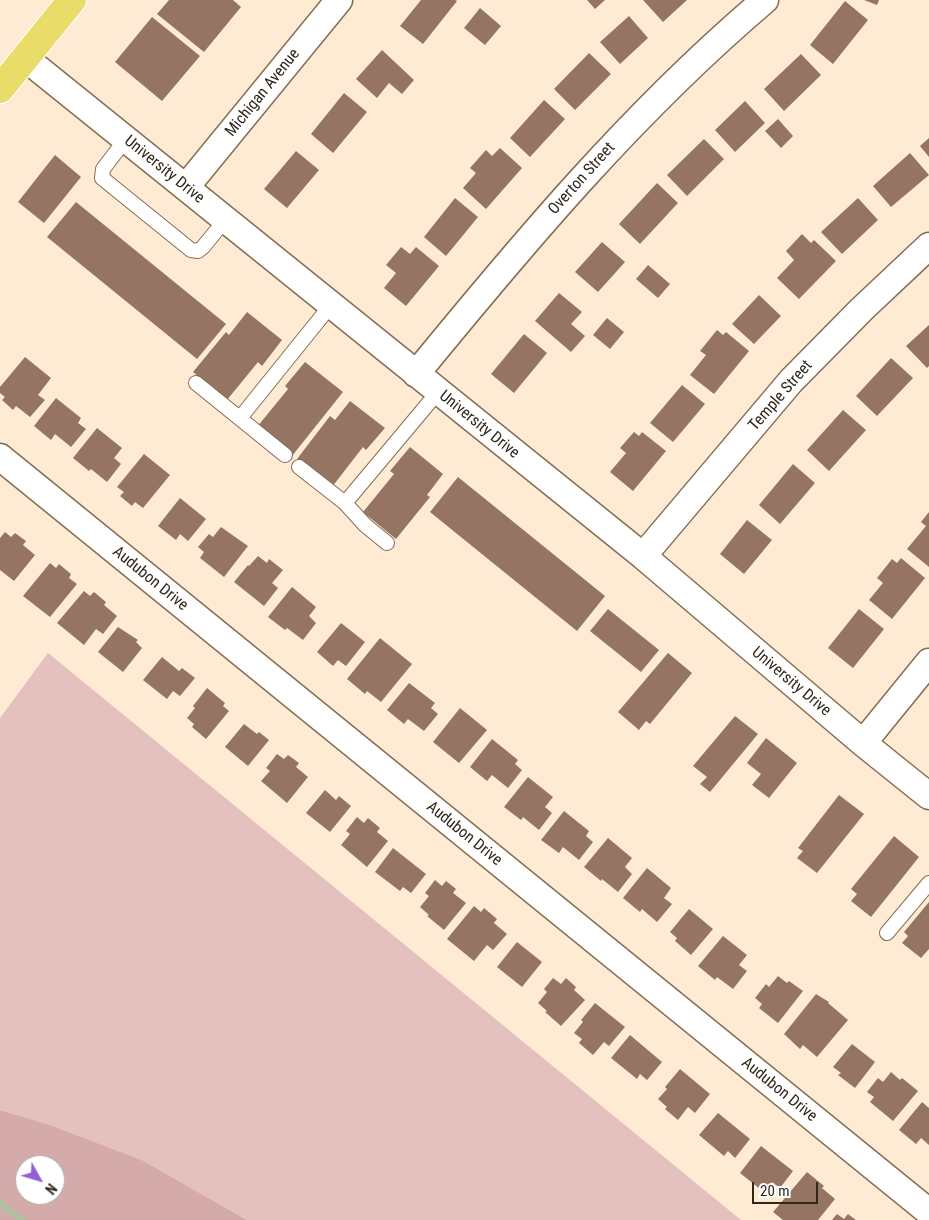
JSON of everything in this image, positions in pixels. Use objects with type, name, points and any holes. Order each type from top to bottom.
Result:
[{"type":"main road","points":[[0,89],[72,0]]},
{"type":"street","name":"Michigan Avenue","points":[[186,187],[339,0]]},
{"type":"street","name":"Overton Street","points":[[416,374],[503,268],[595,163],[669,87],[726,33],[765,0]]},
{"type":"street","name":"University Drive","points":[[25,58],[643,556],[863,743],[929,796]]},
{"type":"street","name":"Temple Street","points":[[643,556],[792,381],[929,246]]},
{"type":"street","name":"Audubon Drive","points":[[0,456],[929,1212]]},
{"type":"street","points":[[863,743],[929,662]]},
{"type":"lane","points":[[126,139],[103,169],[102,178],[191,250],[198,251],[203,248],[226,219]]},
{"type":"lane","points":[[240,418],[331,305]]},
{"type":"lane","points":[[196,383],[285,455]]},
{"type":"lane","points":[[345,503],[438,392]]},
{"type":"lane","points":[[299,467],[345,503],[364,525],[387,543]]},
{"type":"lane","points":[[887,933],[929,883]]},
{"type":"shaded area","points":[[48,653],[741,1220],[247,1220],[142,1160],[50,1125],[0,1110],[0,718]]},
{"type":"shaded area","points":[[0,1110],[50,1125],[142,1160],[247,1220],[0,1220]]},
{"type":"building","points":[[169,0],[233,0],[241,7],[204,52],[157,14]]},
{"type":"building","points":[[421,0],[457,1],[423,44],[400,26]]},
{"type":"building","points":[[587,0],[605,0],[595,9]]},
{"type":"building","points":[[643,0],[687,0],[663,22]]},
{"type":"building","points":[[864,0],[879,0],[877,5]]},
{"type":"building","points":[[845,1],[868,20],[833,64],[810,45]]},
{"type":"building","points":[[480,8],[501,26],[485,45],[464,28]]},
{"type":"building","points":[[629,16],[648,38],[620,64],[600,42]]},
{"type":"building","points":[[152,17],[200,56],[162,101],[115,62]]},
{"type":"building","points":[[382,50],[414,80],[402,94],[389,83],[377,98],[356,79]]},
{"type":"building","points":[[589,53],[611,74],[575,110],[554,89]]},
{"type":"building","points":[[801,54],[821,75],[784,111],[764,89]]},
{"type":"building","points":[[344,93],[367,112],[333,153],[311,134]]},
{"type":"building","points":[[544,100],[565,119],[530,157],[510,138]]},
{"type":"building","points":[[745,101],[765,123],[735,152],[715,130]]},
{"type":"building","points":[[778,119],[793,136],[781,148],[765,131]]},
{"type":"building","points":[[929,138],[929,157],[920,146]]},
{"type":"building","points":[[704,139],[724,159],[687,196],[667,175]]},
{"type":"building","points":[[500,148],[522,168],[486,209],[463,188],[476,173],[470,168],[486,150],[492,156]]},
{"type":"building","points":[[296,151],[319,170],[287,208],[264,189]]},
{"type":"building","points":[[910,153],[929,175],[891,207],[873,186]]},
{"type":"building","points":[[55,155],[81,177],[44,223],[18,202]]},
{"type":"building","points":[[657,183],[678,203],[640,244],[619,224]]},
{"type":"building","points":[[455,198],[478,217],[446,256],[424,237]]},
{"type":"building","points":[[858,198],[878,220],[842,254],[821,232]]},
{"type":"building","points":[[76,202],[226,324],[197,359],[47,237]]},
{"type":"building","points":[[802,234],[811,243],[814,240],[836,261],[799,299],[777,278],[794,260],[786,251]]},
{"type":"building","points":[[602,242],[625,262],[598,292],[575,272]]},
{"type":"building","points":[[401,247],[410,254],[416,247],[439,266],[406,306],[384,288],[396,273],[386,265]]},
{"type":"building","points":[[648,265],[670,284],[658,298],[636,279]]},
{"type":"building","points":[[559,293],[582,312],[571,324],[585,336],[571,352],[535,321]]},
{"type":"building","points":[[759,295],[781,316],[754,344],[732,324]]},
{"type":"building","points":[[247,312],[282,340],[262,366],[258,362],[227,400],[193,372],[226,332],[229,335]]},
{"type":"building","points":[[607,318],[624,332],[610,349],[593,335]]},
{"type":"building","points":[[929,325],[929,366],[927,368],[906,346]]},
{"type":"building","points":[[717,330],[723,335],[726,332],[749,351],[714,394],[690,375],[706,355],[700,351]]},
{"type":"building","points":[[524,334],[547,353],[514,393],[491,374]]},
{"type":"building","points":[[25,357],[51,378],[38,395],[45,400],[30,417],[16,406],[13,410],[2,400],[5,397],[0,393],[0,387]]},
{"type":"building","points":[[891,358],[913,378],[877,416],[856,396]]},
{"type":"building","points":[[305,362],[343,392],[292,456],[257,427],[288,389],[285,386]]},
{"type":"building","points":[[682,385],[705,404],[673,442],[650,423]]},
{"type":"building","points":[[56,398],[81,418],[78,423],[86,429],[71,447],[55,434],[51,440],[34,426]]},
{"type":"building","points":[[350,401],[385,428],[366,450],[363,447],[332,487],[297,459],[330,416],[335,420]]},
{"type":"building","points":[[843,410],[866,430],[829,471],[807,450]]},
{"type":"building","points":[[97,428],[122,448],[114,458],[121,464],[107,482],[73,458]]},
{"type":"building","points":[[634,432],[639,436],[642,432],[666,451],[633,491],[610,472],[626,453],[620,448]]},
{"type":"building","points":[[410,447],[443,474],[427,495],[430,497],[396,539],[363,512],[394,474],[390,471]]},
{"type":"building","points":[[144,454],[170,475],[143,508],[135,502],[132,506],[120,496],[124,492],[117,487]]},
{"type":"building","points":[[793,464],[815,483],[780,524],[759,505]]},
{"type":"building","points":[[458,477],[605,596],[577,631],[430,512]]},
{"type":"building","points":[[180,498],[206,519],[188,541],[180,534],[176,540],[158,526]]},
{"type":"building","points":[[929,512],[929,567],[907,549],[926,526],[921,522]]},
{"type":"building","points":[[747,520],[772,540],[744,574],[720,554]]},
{"type":"building","points":[[221,527],[248,546],[224,577],[200,558],[204,552],[198,547],[209,534],[213,537]]},
{"type":"building","points":[[5,532],[11,537],[15,533],[26,541],[23,545],[35,555],[14,581],[0,570],[0,538]]},
{"type":"building","points":[[258,556],[267,563],[269,559],[283,570],[272,583],[278,588],[264,606],[234,582]]},
{"type":"building","points":[[901,558],[925,578],[892,619],[869,600],[883,583],[877,578],[892,559],[897,563]]},
{"type":"building","points":[[50,563],[56,568],[59,564],[71,574],[69,578],[77,584],[50,617],[23,596]]},
{"type":"building","points":[[292,587],[316,607],[309,616],[316,623],[303,640],[287,628],[285,630],[268,617]]},
{"type":"building","points":[[84,591],[90,596],[94,592],[106,602],[104,605],[117,616],[103,634],[96,629],[84,645],[57,623]]},
{"type":"building","points":[[608,609],[659,650],[641,672],[590,631]]},
{"type":"building","points":[[859,609],[884,629],[853,668],[828,648]]},
{"type":"building","points":[[341,623],[365,642],[346,666],[338,660],[333,666],[317,652]]},
{"type":"building","points":[[118,627],[138,640],[136,642],[142,648],[123,672],[98,652]]},
{"type":"building","points":[[380,638],[412,664],[381,702],[367,691],[365,694],[347,679]]},
{"type":"building","points":[[668,653],[692,673],[650,724],[646,721],[639,730],[618,712]]},
{"type":"building","points":[[162,657],[179,671],[182,668],[195,678],[180,696],[173,691],[167,699],[143,680]]},
{"type":"building","points":[[409,683],[435,703],[431,708],[438,714],[424,731],[408,719],[404,724],[387,710]]},
{"type":"building","points":[[207,688],[225,703],[223,706],[229,711],[206,739],[192,727],[194,724],[187,718],[195,708],[193,706]]},
{"type":"building","points":[[460,708],[487,730],[459,763],[433,742]]},
{"type":"building","points":[[735,716],[758,734],[710,792],[700,784],[707,777],[693,766]]},
{"type":"building","points":[[244,724],[269,740],[248,766],[225,747]]},
{"type":"building","points":[[766,738],[797,763],[769,798],[752,785],[761,774],[747,763]]},
{"type":"building","points":[[492,739],[518,760],[515,764],[522,770],[508,788],[492,775],[487,781],[470,767]]},
{"type":"building","points":[[277,754],[284,759],[288,755],[299,763],[296,767],[308,777],[287,803],[261,781],[270,771],[266,768]]},
{"type":"building","points":[[528,777],[553,797],[545,807],[552,813],[539,830],[523,817],[521,820],[504,807]]},
{"type":"building","points":[[325,790],[336,800],[339,796],[351,806],[330,832],[306,813]]},
{"type":"building","points":[[839,795],[864,814],[817,873],[797,858],[803,851],[798,848]]},
{"type":"building","points":[[564,811],[589,831],[586,836],[593,842],[579,860],[563,847],[559,853],[541,840]]},
{"type":"building","points":[[357,817],[364,823],[368,818],[380,828],[377,832],[388,841],[367,867],[341,845],[350,834],[346,831]]},
{"type":"building","points":[[894,836],[919,857],[871,917],[851,901],[857,894],[851,889]]},
{"type":"building","points":[[608,838],[632,858],[625,867],[632,874],[618,892],[584,867]]},
{"type":"building","points":[[393,848],[426,874],[411,893],[403,887],[400,891],[375,872]]},
{"type":"building","points":[[647,868],[671,888],[664,898],[672,904],[657,922],[642,909],[640,912],[623,898]]},
{"type":"building","points":[[435,880],[442,886],[446,881],[456,889],[453,893],[466,903],[444,930],[427,916],[429,915],[420,907],[429,896],[425,893]]},
{"type":"building","points":[[929,902],[929,949],[921,958],[902,943],[908,936],[904,932]]},
{"type":"building","points":[[474,906],[481,912],[484,908],[497,919],[494,923],[507,934],[493,950],[487,945],[474,961],[447,939]]},
{"type":"building","points":[[689,909],[713,929],[691,955],[675,941],[677,938],[670,932]]},
{"type":"building","points":[[723,936],[747,955],[739,965],[747,971],[733,989],[717,977],[715,980],[698,966]]},
{"type":"building","points":[[517,942],[542,962],[522,987],[497,967]]},
{"type":"building","points":[[778,976],[803,991],[778,1023],[759,1008],[762,1004],[755,998],[766,984],[769,987]]},
{"type":"building","points":[[553,978],[561,984],[566,978],[576,987],[574,990],[585,1000],[561,1026],[538,1003],[547,992],[544,989]]},
{"type":"building","points":[[816,994],[829,1002],[848,1020],[817,1057],[803,1045],[800,1049],[784,1034]]},
{"type":"building","points":[[595,1003],[625,1027],[609,1046],[604,1042],[593,1055],[579,1043],[582,1039],[574,1033],[583,1022],[581,1020]]},
{"type":"building","points":[[630,1035],[662,1062],[647,1080],[640,1074],[637,1079],[611,1058]]},
{"type":"building","points":[[852,1044],[875,1062],[855,1088],[838,1075],[841,1073],[833,1067]]},
{"type":"building","points":[[680,1069],[710,1094],[695,1113],[688,1107],[678,1120],[665,1109],[667,1107],[658,1099]]},
{"type":"building","points":[[891,1072],[918,1091],[893,1121],[870,1102],[874,1097],[867,1092],[878,1078],[883,1082]]},
{"type":"building","points":[[922,1102],[929,1108],[929,1145],[921,1138],[916,1144],[899,1130]]},
{"type":"building","points":[[718,1113],[750,1139],[735,1158],[728,1151],[724,1156],[699,1135]]},
{"type":"building","points":[[761,1146],[793,1171],[780,1188],[772,1182],[765,1193],[740,1173]]},
{"type":"building","points":[[807,1172],[824,1186],[822,1188],[835,1199],[818,1220],[783,1220],[773,1212]]},
{"type":"building","points":[[837,1214],[844,1219],[848,1214],[856,1220],[832,1220]]},
{"type":"waterway","points":[[0,1203],[22,1220]]}]
